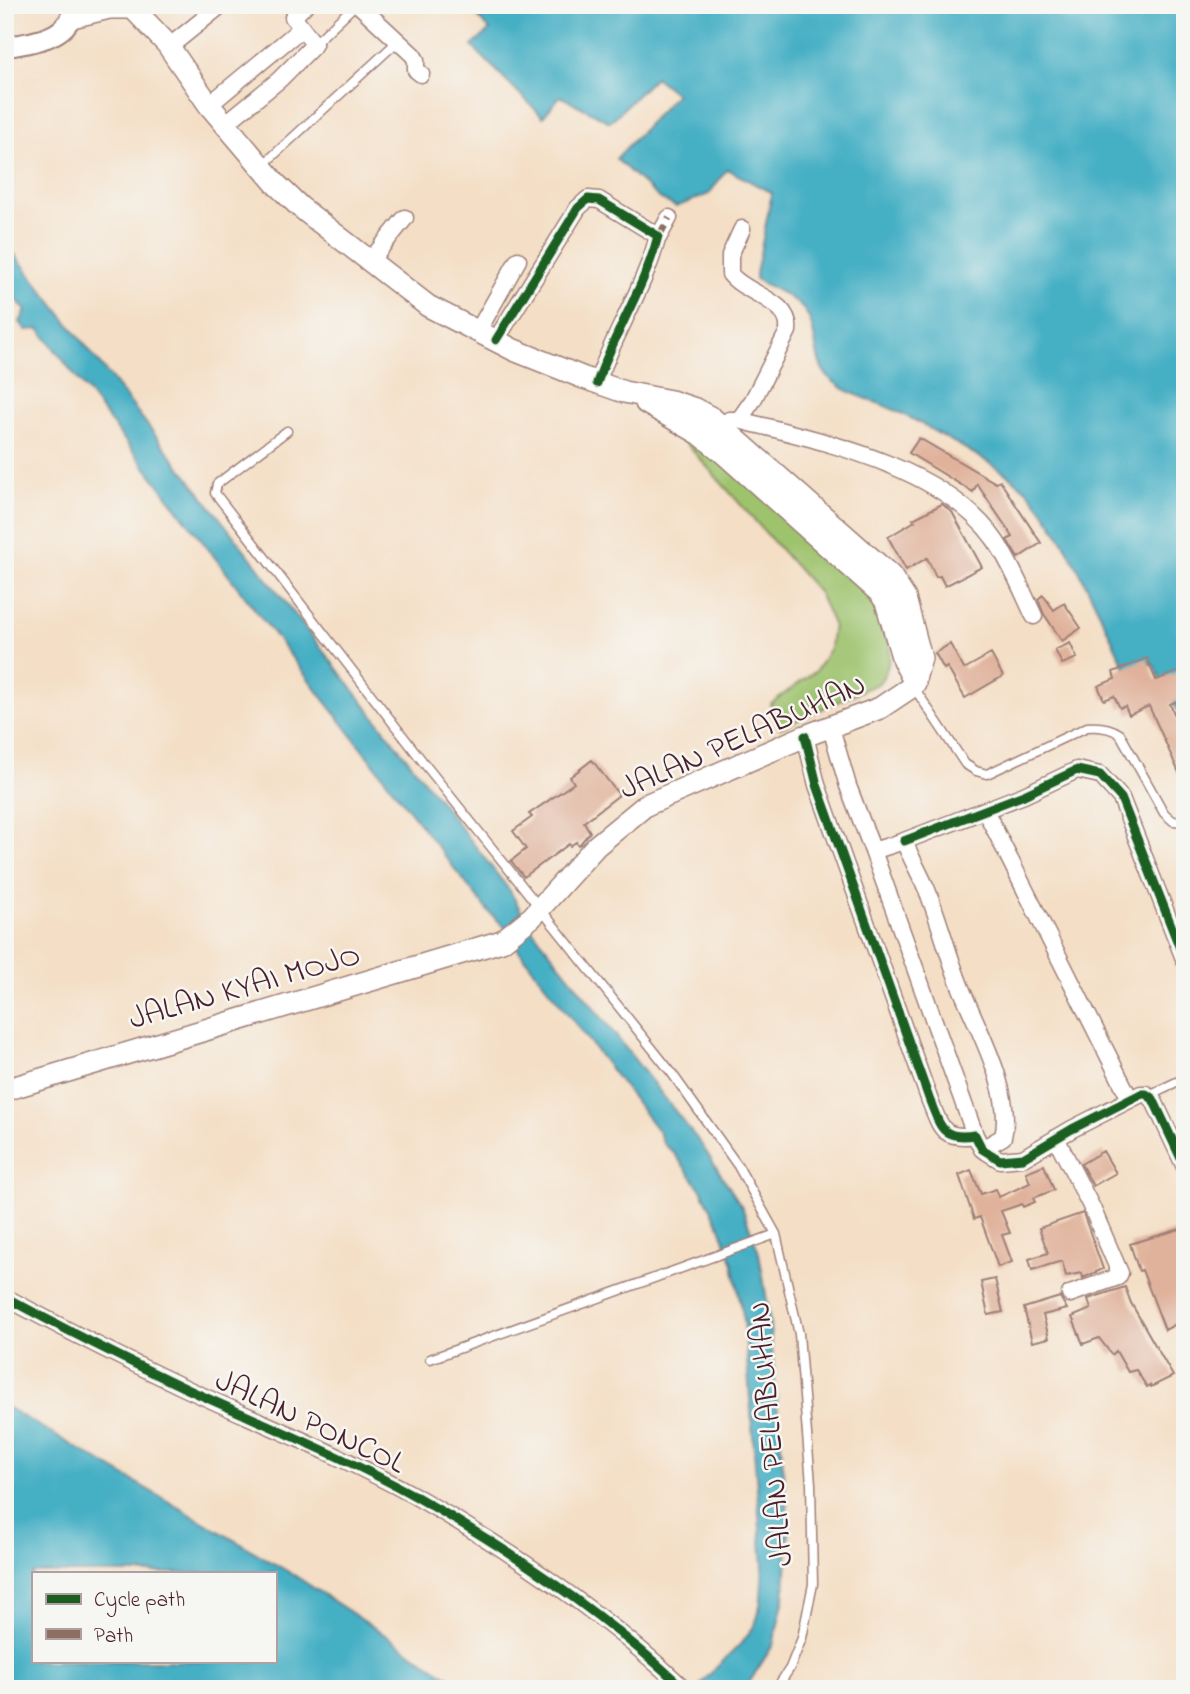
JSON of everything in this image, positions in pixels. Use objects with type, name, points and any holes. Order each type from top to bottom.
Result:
[{"type":"main road","points":[[73,11],[131,7],[169,47],[209,105],[261,167],[300,207],[428,306],[487,336],[597,383],[695,409],[721,427],[890,575],[890,590],[905,598],[921,658],[914,685]]},
{"type":"main road","name":"JALAN PELABUHAN","points":[[536,913],[596,846],[646,806],[806,736],[880,708],[914,685]]},
{"type":"main road","name":"JALAN KYAI MOJO","points":[[5,1090],[502,942],[536,913]]},
{"type":"street","points":[[169,47],[221,5]]},
{"type":"street","points":[[357,5],[413,55],[416,71],[421,74]]},
{"type":"street","points":[[5,47],[50,37],[67,25],[73,11]]},
{"type":"street","points":[[209,105],[296,14],[314,44],[279,80],[225,124]]},
{"type":"street","points":[[487,336],[583,202],[588,199],[599,200],[657,234],[658,238]]},
{"type":"street","points":[[369,262],[405,218]]},
{"type":"street","points":[[597,383],[615,335],[631,308],[658,238],[669,218]]},
{"type":"street","points":[[721,427],[752,400],[788,331],[789,324],[788,317],[782,310],[744,287],[730,274],[730,255],[742,229]]},
{"type":"street","points":[[487,336],[518,260]]},
{"type":"street","points":[[721,427],[860,452],[939,490],[956,502],[996,541],[1034,616]]},
{"type":"street","points":[[831,728],[848,786],[979,1142],[1000,1160],[1023,1158],[1130,1099],[1140,1094],[1149,1095],[1185,1167]]},
{"type":"street","points":[[806,736],[822,798],[941,1128],[951,1135],[979,1142],[1003,1137],[1006,1122],[1002,1096],[987,1046],[961,987],[927,891],[904,841]]},
{"type":"street","points":[[873,851],[985,810],[1077,771],[1100,775],[1121,798],[1185,961]]},
{"type":"street","points":[[985,810],[1130,1099]]},
{"type":"street","points":[[1056,1138],[1092,1208],[1120,1273],[1118,1277],[1070,1294]]},
{"type":"street","name":"JALAN PONCOL","points":[[5,1297],[183,1387],[413,1495],[500,1548],[606,1620],[681,1686]]},
{"type":"lane","points":[[314,44],[357,5]]},
{"type":"lane","points":[[261,167],[398,41]]},
{"type":"lane","points":[[287,431],[216,484],[215,493],[536,913]]},
{"type":"lane","points":[[914,685],[965,764],[988,774],[1087,727],[1113,729],[1120,734],[1164,813],[1173,821],[1185,822]]},
{"type":"lane","name":"JALAN PELABUHAN","points":[[536,913],[671,1072],[738,1166],[776,1234],[799,1335],[811,1484],[813,1584],[802,1638],[790,1668],[776,1689]]},
{"type":"lane","points":[[1149,1095],[1185,1078]]},
{"type":"lane","points":[[430,1359],[776,1234]]},
{"type":"green space","points":[[663,417],[702,440],[873,599],[886,631],[890,652],[889,662],[879,683],[780,728],[770,704],[816,671],[830,648],[833,624],[819,593]]},
{"type":"water","points":[[467,5],[1185,5],[1185,724],[1152,663],[1126,669],[1072,557],[1046,515],[1025,489],[968,450],[906,416],[847,390],[826,375],[804,310],[788,296],[755,279],[772,193],[727,169],[709,194],[676,207],[659,198],[616,159],[676,94],[655,77],[610,122],[560,96],[543,117],[472,46],[490,30]]},
{"type":"water","points":[[5,242],[510,891],[528,924],[701,1144],[742,1207],[759,1253],[768,1307],[789,1532],[784,1598],[773,1645],[745,1689],[698,1689],[754,1626],[760,1605],[763,1566],[744,1320],[733,1264],[720,1227],[702,1191],[514,944],[509,931],[488,911],[457,872],[39,329],[26,330],[20,322],[26,311],[5,285]]},
{"type":"water","points":[[5,1406],[294,1575],[467,1689],[5,1689]]},
{"type":"building","points":[[919,438],[996,483],[1000,481],[1041,543],[1018,558],[1007,540],[1013,537],[977,484],[973,492],[909,453]]},
{"type":"building","points":[[942,504],[952,512],[982,567],[945,586],[940,576],[936,577],[927,558],[906,570],[888,537],[915,521],[913,519]]},
{"type":"building","points":[[1043,595],[1054,610],[1064,603],[1081,628],[1062,641],[1044,614],[1038,599]]},
{"type":"building","points":[[1070,643],[1077,658],[1062,664],[1055,650]]},
{"type":"building","points":[[950,644],[964,669],[991,654],[1003,676],[965,698],[947,667],[944,669],[935,653]]},
{"type":"building","points":[[1147,658],[1156,680],[1182,670],[1185,677],[1185,698],[1170,704],[1184,737],[1180,739],[1185,750],[1185,786],[1149,706],[1129,715],[1125,706],[1120,708],[1114,696],[1104,700],[1098,686],[1115,679],[1113,672]]},
{"type":"building","points":[[592,760],[619,795],[584,822],[590,832],[580,844],[569,844],[524,877],[511,861],[526,849],[513,831],[532,817],[529,814],[574,783],[570,777]]},
{"type":"building","points":[[1103,1151],[1116,1173],[1093,1186],[1081,1164]]},
{"type":"building","points":[[1044,1165],[1054,1190],[1033,1198],[1035,1202],[1023,1207],[1022,1204],[1001,1211],[1010,1233],[1002,1235],[1012,1262],[998,1267],[980,1217],[974,1219],[959,1175],[971,1170],[981,1194],[996,1189],[999,1197],[1030,1183],[1026,1172]]},
{"type":"building","points":[[1083,1213],[1103,1269],[1083,1278],[1082,1273],[1066,1276],[1062,1261],[1032,1270],[1029,1259],[1048,1253],[1039,1228]]},
{"type":"building","points":[[1180,1229],[1185,1243],[1185,1319],[1165,1330],[1130,1244]]},
{"type":"building","points":[[995,1279],[1003,1312],[988,1315],[981,1282]]},
{"type":"building","points":[[1125,1287],[1131,1303],[1173,1376],[1151,1387],[1147,1387],[1136,1370],[1128,1372],[1116,1351],[1112,1355],[1099,1338],[1083,1344],[1072,1317],[1091,1309],[1088,1299]]},
{"type":"building","points":[[1060,1297],[1067,1309],[1043,1315],[1049,1338],[1032,1342],[1024,1308]]},
{"type":"marked path","points":[[658,238],[669,218]]},
{"type":"cycle path","points":[[496,340],[578,208],[588,199],[599,200],[658,236],[645,273],[597,383]]},
{"type":"cycle path","points":[[805,736],[817,785],[930,1101],[944,1130],[956,1136],[975,1135],[982,1149],[1000,1160],[1023,1158],[1072,1129],[1141,1094],[1146,1094],[1153,1099],[1185,1167]]},
{"type":"cycle path","points":[[904,841],[1024,795],[1077,770],[1100,775],[1121,798],[1185,961]]},
{"type":"cycle path","points":[[5,1297],[139,1366],[330,1453],[415,1496],[486,1538],[554,1584],[619,1633],[681,1686]]}]
